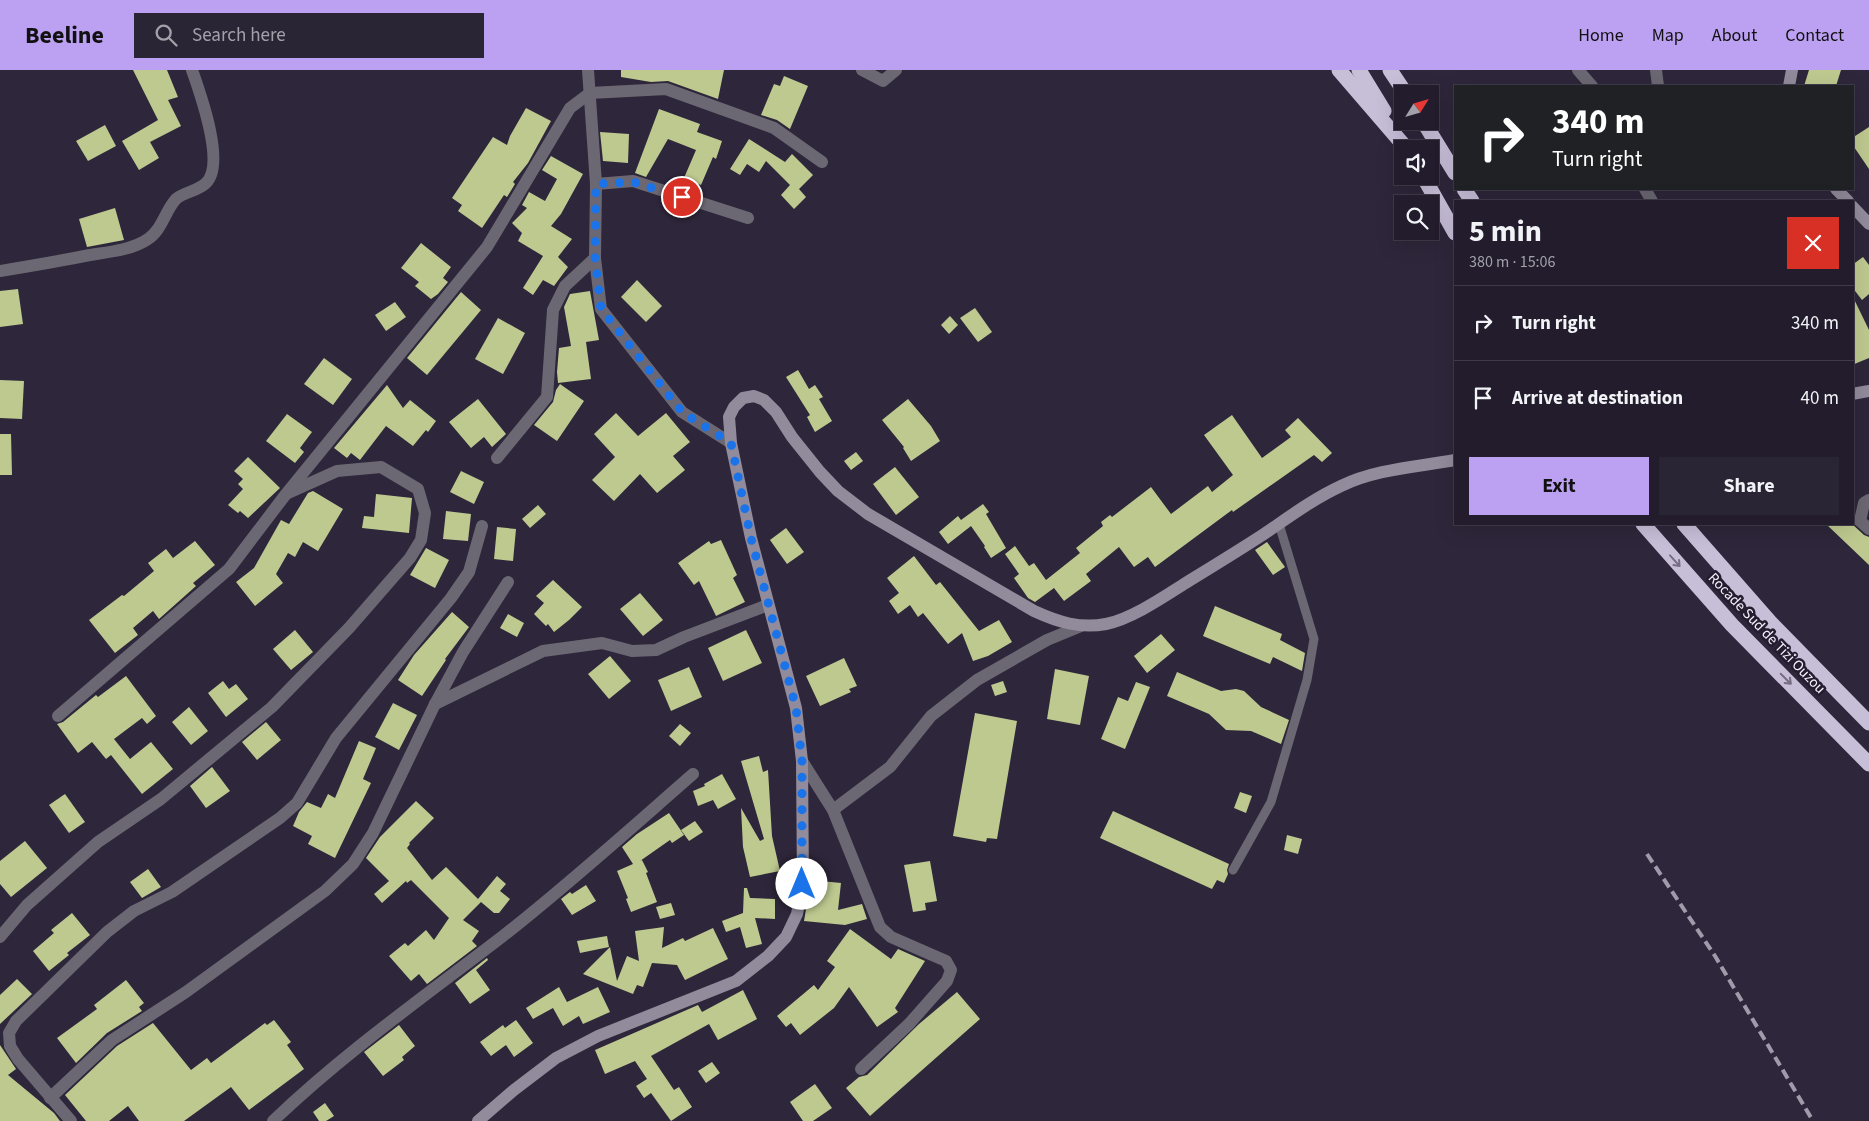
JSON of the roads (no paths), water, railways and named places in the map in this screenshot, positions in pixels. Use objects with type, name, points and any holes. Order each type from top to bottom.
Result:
[{"type":"highway","points":[[1339,70],[1399,140]]},
{"type":"highway","points":[[1359,70],[1402,140]]},
{"type":"highway","points":[[1390,70],[1400,85]]},
{"type":"highway","points":[[1428,130],[1454,172]]},
{"type":"highway","points":[[1428,185],[1454,231]]},
{"type":"highway","name":"Rocade Sud de Tizi Ouzou","points":[[1644,525],[1732,625],[1869,764]]},
{"type":"highway","name":"Rocade Sud de Tizi Ouzou","points":[[1685,525],[1770,622],[1869,723]]},
{"type":"main road","points":[[1789,85],[1792,70]]},
{"type":"main road","points":[[1837,190],[1847,200]]},
{"type":"main road","points":[[1855,211],[1869,224]]},
{"type":"main road","points":[[1854,394],[1869,391]]},
{"type":"main road","points":[[478,1121],[556,1058],[598,1036],[736,981],[768,956],[786,937],[797,914],[802,884],[802,761],[796,708],[751,538],[731,443],[729,417],[734,407],[743,398],[754,396],[764,400],[776,412],[792,437],[820,472],[838,491],[868,514],[1034,611],[1059,622],[1081,626],[1108,624],[1168,595],[1311,502],[1343,485],[1377,474],[1454,460]]},
{"type":"street","points":[[0,271],[126,249],[149,239],[178,197],[195,190],[207,182],[214,166],[212,137],[192,70]]},
{"type":"street","points":[[588,70],[596,184],[595,258],[601,309],[682,412],[731,443]]},
{"type":"street","points":[[862,70],[883,81],[896,70]]},
{"type":"street","points":[[1578,70],[1591,85]]},
{"type":"street","points":[[1656,70],[1658,85]]},
{"type":"street","points":[[58,716],[229,569],[286,494],[487,247],[570,108],[590,93],[666,89],[774,128],[822,162]]},
{"type":"street","points":[[596,184],[633,182],[748,218]]},
{"type":"street","points":[[497,458],[547,397],[553,310],[565,286],[595,258]]},
{"type":"street","points":[[0,937],[27,905],[98,842],[161,799],[272,706],[349,628],[410,558],[422,540],[425,513],[418,489],[381,467],[337,471],[286,494]]},
{"type":"street","points":[[1869,500],[1864,502],[1860,521],[1869,530]]},
{"type":"street","points":[[71,1121],[18,1059],[10,1046],[9,1032],[16,1021],[107,932],[134,911],[172,892],[280,818],[297,802],[336,738],[451,598],[469,572],[482,526]]},
{"type":"street","points":[[50,1098],[112,1040],[186,992],[325,891],[354,864],[373,833],[463,652],[508,582]]},
{"type":"street","points":[[436,704],[543,651],[602,643],[632,651],[656,650],[684,637],[768,605]]},
{"type":"street","points":[[833,810],[890,767],[931,716],[977,680],[1047,640],[1081,626]]},
{"type":"street","points":[[802,761],[833,810],[880,927],[891,937],[946,961],[951,970],[947,981],[909,1024],[860,1069]]},
{"type":"street","points":[[273,1121],[386,1025],[505,934],[693,774]]},
{"type":"lane","points":[[1233,870],[1271,802],[1307,680],[1314,639],[1279,524]]},
{"type":"railway","points":[[1647,854],[1715,956],[1813,1121]]}]
